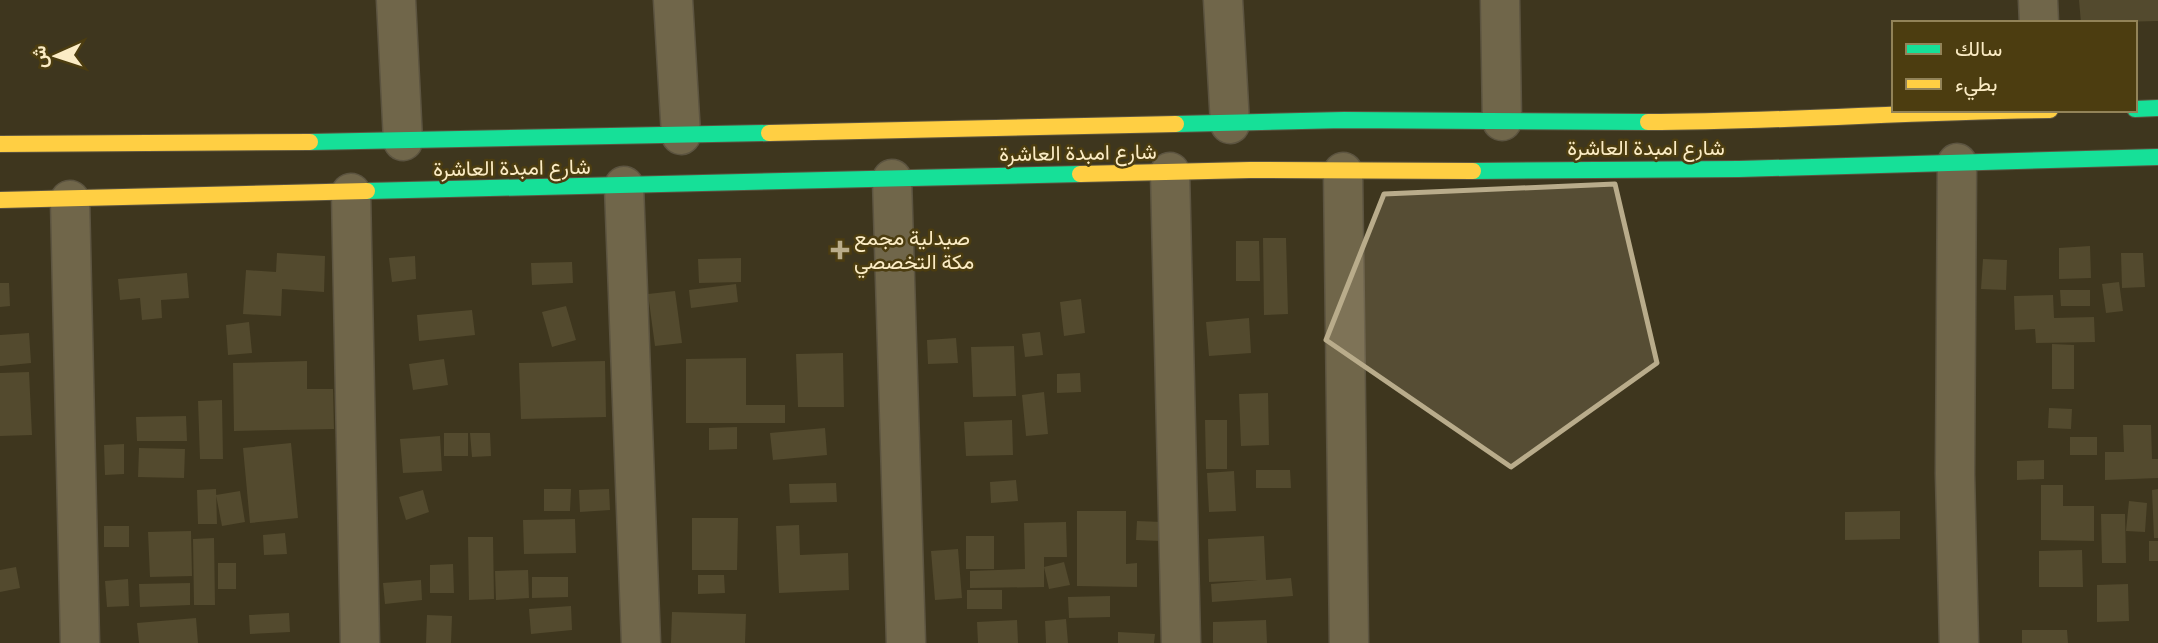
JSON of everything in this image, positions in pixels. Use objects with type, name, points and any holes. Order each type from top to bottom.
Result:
[{"type":"main road","points":[[2137,109],[2158,108]]},
{"type":"main road","name":"شارع امبدة العاشرة","points":[[0,144],[402,141],[1343,120],[1739,127],[1945,112]]},
{"type":"main road","name":"شارع امبدة العاشرة","points":[[0,200],[1250,170],[1343,173],[1739,163],[1956,163],[2158,157]]},
{"type":"street","points":[[396,0],[402,141]]},
{"type":"street","points":[[673,0],[681,135]]},
{"type":"street","points":[[1223,0],[1230,124]]},
{"type":"street","points":[[1500,0],[1502,121]]},
{"type":"street","points":[[2038,0],[2039,21]]},
{"type":"street","points":[[1956,163],[1955,474],[1959,643]]},
{"type":"street","points":[[1170,172],[1181,643]]},
{"type":"street","points":[[1343,173],[1349,643]]},
{"type":"street","points":[[892,179],[906,643]]},
{"type":"street","points":[[624,186],[641,643]]},
{"type":"street","points":[[351,192],[360,643]]},
{"type":"street","points":[[70,200],[80,643]]},
{"type":"highlighted area","points":[[1615,184],[1657,363],[1511,467],[1326,340],[1384,194]]},
{"type":"building","points":[[2079,0],[2158,0],[2158,21],[2081,21]]},
{"type":"building","points":[[1263,238],[1286,238],[1288,314],[1264,315]]},
{"type":"building","points":[[1236,241],[1259,241],[1260,281],[1236,281]]},
{"type":"building","points":[[2090,246],[2091,278],[2059,279],[2059,248]]},
{"type":"building","points":[[277,253],[325,256],[324,292],[282,289],[281,316],[243,314],[246,270],[276,272]]},
{"type":"building","points":[[2121,253],[2143,253],[2145,287],[2122,288]]},
{"type":"building","points":[[415,256],[416,279],[392,282],[389,258]]},
{"type":"building","points":[[741,258],[741,282],[699,283],[698,259]]},
{"type":"building","points":[[1983,259],[2007,260],[2006,290],[1981,289]]},
{"type":"building","points":[[572,262],[573,283],[532,285],[531,263]]},
{"type":"building","points":[[187,273],[189,298],[161,300],[162,318],[142,320],[140,298],[120,300],[118,279]]},
{"type":"building","points":[[2119,282],[2123,311],[2106,313],[2102,284]]},
{"type":"building","points":[[0,283],[9,283],[10,306],[0,307]]},
{"type":"building","points":[[736,284],[738,302],[691,308],[689,290]]},
{"type":"building","points":[[2060,290],[2090,290],[2090,306],[2061,306]]},
{"type":"building","points":[[675,291],[682,343],[655,346],[648,294]]},
{"type":"building","points":[[2053,295],[2054,318],[2094,317],[2095,342],[2036,343],[2035,329],[2015,330],[2014,296]]},
{"type":"building","points":[[1081,299],[1085,333],[1064,336],[1060,302]]},
{"type":"building","points":[[566,306],[576,340],[552,347],[542,312]]},
{"type":"building","points":[[472,310],[475,335],[419,341],[417,315]]},
{"type":"building","points":[[1249,318],[1251,353],[1209,356],[1206,322]]},
{"type":"building","points":[[249,322],[252,353],[228,355],[226,325]]},
{"type":"building","points":[[1040,332],[1043,355],[1025,357],[1022,334]]},
{"type":"building","points":[[29,333],[31,363],[0,366],[0,335]]},
{"type":"building","points":[[956,338],[958,363],[928,364],[927,340]]},
{"type":"building","points":[[2052,344],[2074,345],[2074,389],[2052,389]]},
{"type":"building","points":[[1014,346],[1016,396],[973,397],[971,347]]},
{"type":"building","points":[[843,353],[844,407],[798,407],[796,354]]},
{"type":"building","points":[[746,358],[746,405],[785,405],[785,423],[686,423],[686,359]]},
{"type":"building","points":[[444,359],[448,385],[413,390],[409,364]]},
{"type":"building","points":[[307,361],[307,389],[333,389],[334,429],[234,431],[233,363]]},
{"type":"building","points":[[605,361],[606,417],[521,419],[519,363]]},
{"type":"building","points":[[29,372],[32,435],[0,436],[0,373]]},
{"type":"building","points":[[1080,373],[1081,392],[1057,393],[1057,374]]},
{"type":"building","points":[[1044,392],[1048,434],[1026,436],[1022,395]]},
{"type":"building","points":[[1268,393],[1269,445],[1241,446],[1239,394]]},
{"type":"building","points":[[222,400],[223,459],[200,459],[198,401]]},
{"type":"building","points":[[2049,408],[2072,409],[2071,429],[2048,428]]},
{"type":"building","points":[[186,416],[187,441],[137,441],[136,417]]},
{"type":"building","points":[[1012,420],[1013,455],[966,456],[964,422]]},
{"type":"building","points":[[1205,420],[1227,420],[1227,469],[1206,469]]},
{"type":"building","points":[[2123,425],[2151,425],[2152,459],[2158,459],[2158,478],[2105,480],[2105,452],[2124,452]]},
{"type":"building","points":[[737,427],[737,449],[709,450],[709,428]]},
{"type":"building","points":[[825,428],[827,455],[773,460],[770,433]]},
{"type":"building","points":[[444,433],[468,433],[468,456],[444,456]]},
{"type":"building","points":[[470,433],[490,433],[491,456],[472,457]]},
{"type":"building","points":[[440,436],[442,471],[403,473],[400,439]]},
{"type":"building","points":[[2070,437],[2097,437],[2097,455],[2070,455]]},
{"type":"building","points":[[291,443],[298,518],[250,523],[243,448]]},
{"type":"building","points":[[124,444],[124,474],[105,475],[104,445]]},
{"type":"building","points":[[139,448],[185,449],[184,478],[138,477]]},
{"type":"building","points":[[2044,460],[2044,479],[2017,480],[2017,461]]},
{"type":"building","points":[[1256,470],[1290,470],[1291,488],[1256,488]]},
{"type":"building","points":[[1234,471],[1236,511],[1209,512],[1207,473]]},
{"type":"building","points":[[1016,480],[1018,501],[991,503],[990,482]]},
{"type":"building","points":[[836,483],[837,502],[790,503],[789,484]]},
{"type":"building","points":[[2041,485],[2063,485],[2063,506],[2094,506],[2094,541],[2041,540]]},
{"type":"building","points":[[216,489],[217,524],[198,524],[197,490]]},
{"type":"building","points":[[544,489],[571,489],[570,511],[544,511]]},
{"type":"building","points":[[609,489],[610,510],[580,512],[579,490]]},
{"type":"building","points":[[2158,489],[2158,538],[2154,538],[2152,490]]},
{"type":"building","points":[[423,490],[429,512],[406,520],[399,497]]},
{"type":"building","points":[[240,491],[245,522],[222,526],[216,495]]},
{"type":"building","points":[[2129,501],[2147,503],[2145,532],[2126,531]]},
{"type":"building","points":[[1077,511],[1126,511],[1126,564],[1137,563],[1137,587],[1077,586]]},
{"type":"building","points":[[1900,511],[1900,539],[1845,540],[1845,512]]},
{"type":"building","points":[[2101,514],[2125,514],[2126,563],[2102,563]]},
{"type":"building","points":[[692,518],[738,518],[737,570],[692,570]]},
{"type":"building","points":[[575,519],[576,553],[524,554],[523,520]]},
{"type":"building","points":[[1137,521],[1162,522],[1161,541],[1136,540]]},
{"type":"building","points":[[1066,522],[1067,557],[1044,557],[1044,587],[970,588],[970,571],[1025,569],[1024,523]]},
{"type":"building","points":[[799,525],[800,555],[848,553],[849,590],[779,593],[776,526]]},
{"type":"building","points":[[104,526],[129,526],[129,547],[104,547]]},
{"type":"building","points":[[191,531],[192,576],[150,577],[148,532]]},
{"type":"building","points":[[285,533],[287,554],[264,555],[263,535]]},
{"type":"building","points":[[966,536],[994,536],[994,569],[966,569]]},
{"type":"building","points":[[1264,536],[1266,580],[1291,578],[1293,596],[1212,602],[1211,584],[1258,580],[1209,582],[1208,539]]},
{"type":"building","points":[[468,537],[493,537],[494,599],[469,600]]},
{"type":"building","points":[[214,538],[215,605],[194,605],[193,539]]},
{"type":"building","points":[[2149,541],[2158,541],[2158,561],[2149,561]]},
{"type":"building","points":[[958,549],[962,598],[935,600],[931,551]]},
{"type":"building","points":[[2082,550],[2083,587],[2039,587],[2039,551]]},
{"type":"building","points":[[1064,562],[1070,585],[1049,589],[1044,567]]},
{"type":"building","points":[[218,563],[236,563],[236,589],[218,589]]},
{"type":"building","points":[[453,564],[454,593],[430,593],[430,565]]},
{"type":"building","points":[[16,567],[20,588],[0,592],[0,570]]},
{"type":"building","points":[[528,570],[529,598],[496,600],[495,571]]},
{"type":"building","points":[[698,575],[724,575],[725,593],[698,594]]},
{"type":"building","points":[[532,577],[568,577],[568,597],[532,598]]},
{"type":"building","points":[[128,579],[129,606],[107,607],[105,581]]},
{"type":"building","points":[[421,580],[422,600],[385,604],[383,583]]},
{"type":"building","points":[[190,583],[190,605],[140,607],[139,584]]},
{"type":"building","points":[[2128,584],[2129,621],[2097,622],[2097,585]]},
{"type":"building","points":[[967,590],[1002,590],[1002,609],[967,609]]},
{"type":"building","points":[[1110,596],[1110,617],[1069,618],[1068,597]]},
{"type":"building","points":[[571,606],[572,630],[531,634],[529,609]]},
{"type":"building","points":[[672,612],[746,614],[745,643],[671,643]]},
{"type":"building","points":[[289,613],[290,632],[250,634],[249,615]]},
{"type":"building","points":[[427,615],[452,616],[451,643],[426,643]]},
{"type":"building","points":[[196,618],[198,643],[139,643],[137,623]]},
{"type":"building","points":[[1066,619],[1068,643],[1046,643],[1045,621]]},
{"type":"building","points":[[1017,620],[1018,643],[978,643],[977,622]]},
{"type":"building","points":[[1266,620],[1267,643],[1213,643],[1213,622]]},
{"type":"building","points":[[2022,630],[2067,630],[2068,643],[2022,643]]},
{"type":"building","points":[[1118,632],[1155,634],[1154,643],[1118,643]]},
{"type":"traffic: fast","points":[[2137,109],[2158,108]]},
{"type":"traffic: fast","points":[[1176,124],[1344,120],[1648,122]]},
{"type":"traffic: fast","points":[[310,142],[769,133]]},
{"type":"traffic: fast","points":[[1473,171],[1739,169],[2158,157]]},
{"type":"traffic: fast","points":[[367,191],[1080,174]]},
{"type":"traffic: slow","points":[[1648,122],[1950,112]]},
{"type":"traffic: slow","points":[[769,133],[1176,124]]},
{"type":"traffic: slow","points":[[0,144],[310,142]]},
{"type":"traffic: slow","points":[[1080,174],[1250,170],[1473,171]]},
{"type":"traffic: slow","points":[[0,200],[367,191]]},
{"type":"place","name":"صيدلية مجمع مكة التخصصي","points":[[840,250]]}]
